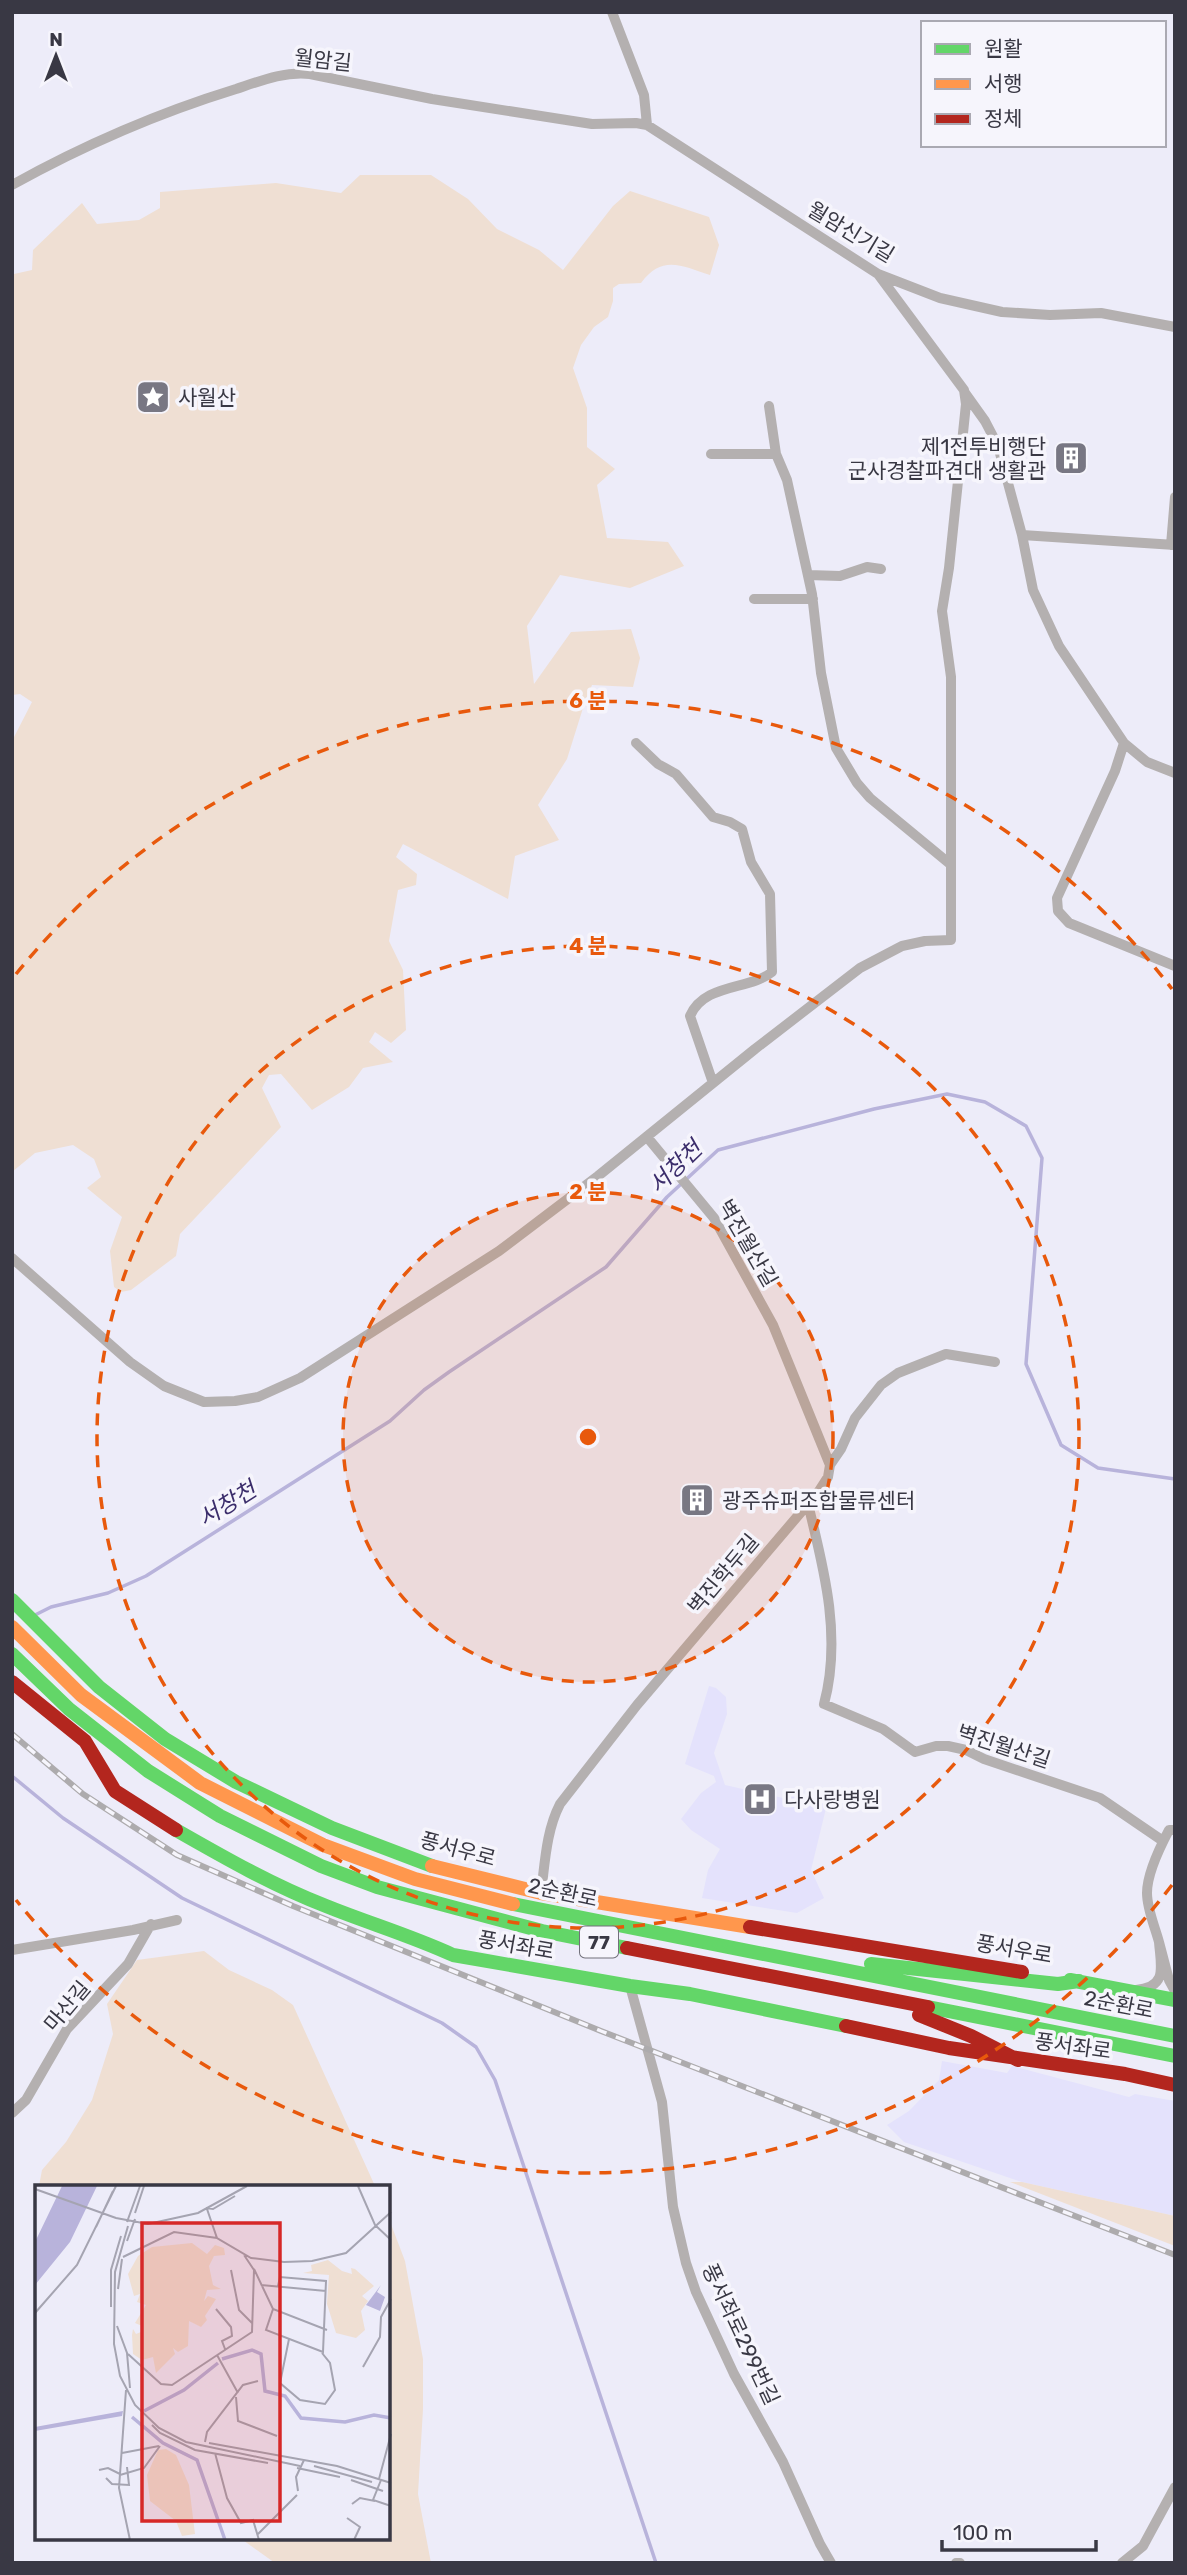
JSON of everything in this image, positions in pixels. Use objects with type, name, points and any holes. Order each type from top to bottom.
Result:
[{"type":"main road","name":"풍서우로","points":[[12,1600],[99,1687],[165,1740],[236,1782],[332,1828],[427,1865],[541,1893],[1079,1981],[1175,2000]]},
{"type":"main road","name":"2순환로","points":[[12,1627],[81,1695],[200,1783],[323,1846],[415,1879],[527,1907],[1175,2036]]},
{"type":"main road","name":"2순환로","points":[[12,1654],[69,1709],[148,1771],[220,1816],[321,1866],[377,1887],[542,1931],[1175,2056]]},
{"type":"main road","name":"풍서좌로","points":[[12,1682],[85,1741],[115,1791],[149,1815],[257,1876],[325,1906],[453,1955],[690,1994],[948,2048],[1125,2074],[1175,2085]]},
{"type":"main road","points":[[759,1952],[1058,1984],[1079,1981]]},
{"type":"main road","points":[[845,1989],[935,2020],[1018,2060]]},
{"type":"street","points":[[612,12],[644,95],[648,125]]},
{"type":"street","name":"월암길","points":[[12,185],[74,152],[142,122],[193,102],[290,74],[320,75],[432,99],[592,124],[648,125]]},
{"type":"street","name":"월암신기길","points":[[648,125],[878,274],[940,298],[1002,312],[1050,315],[1101,313],[1175,327]]},
{"type":"street","points":[[878,274],[964,390],[998,446],[1022,535],[1033,590],[1059,646],[1124,743],[1147,762],[1175,774]]},
{"type":"street","points":[[12,1258],[130,1362],[164,1386],[204,1402],[258,1397],[300,1378],[524,1233],[860,968],[902,946],[925,941],[951,940],[951,677],[942,611],[966,404],[964,390]]},
{"type":"street","points":[[769,406],[776,454],[787,480],[813,598],[821,673],[836,748],[857,783],[870,798],[950,864]]},
{"type":"street","points":[[711,454],[776,454]]},
{"type":"street","points":[[1022,535],[1173,545],[1175,497]]},
{"type":"street","points":[[808,575],[840,576],[867,567],[881,569]]},
{"type":"street","points":[[754,599],[813,598]]},
{"type":"street","points":[[636,743],[658,764],[676,774],[713,817],[742,829],[751,862],[770,894],[772,972],[765,978],[732,985],[695,1005],[690,1016],[713,1083]]},
{"type":"street","points":[[1124,743],[1115,771],[1066,874],[1057,898],[1058,911],[1069,923],[1175,966]]},
{"type":"street","name":"벽진월산길","points":[[647,1137],[714,1218],[773,1325],[830,1465]]},
{"type":"street","name":"벽진학두길","points":[[541,1893],[553,1817],[559,1804],[637,1705],[808,1504],[828,1477],[830,1465],[870,1396],[898,1373],[946,1354],[995,1362]]},
{"type":"street","name":"벽진월산길","points":[[808,1504],[828,1593],[831,1619],[831,1678],[824,1704],[883,1729],[915,1752],[936,1746],[965,1749],[984,1759],[1100,1798],[1163,1840]]},
{"type":"street","points":[[1175,1830],[1169,1830],[1163,1840],[1147,1894],[1169,1980],[1175,1991]]},
{"type":"street","points":[[12,1950],[177,1920]]},
{"type":"street","name":"마산길","points":[[12,2113],[26,2100],[67,2029],[128,1964],[151,1924]]},
{"type":"street","points":[[1132,1990],[1148,1989],[1157,1982],[1161,1968],[1159,1942]]},
{"type":"street","name":"풍서좌로299번길","points":[[629,1986],[662,2102],[673,2207],[695,2292],[831,2563]]},
{"type":"street","points":[[1122,2563],[1143,2546],[1175,2487]]},
{"type":"shaded area","points":[[360,175],[431,175],[468,199],[497,229],[539,250],[563,270],[613,206],[630,191],[709,217],[719,245],[710,275],[681,266],[665,265],[649,274],[641,283],[619,284],[613,288],[613,301],[608,317],[594,327],[581,345],[573,368],[587,408],[587,447],[615,469],[597,485],[607,538],[668,542],[684,566],[630,588],[560,575],[527,626],[534,684],[571,632],[631,629],[640,658],[633,687],[592,685],[567,759],[538,805],[559,840],[515,856],[508,899],[403,844],[396,857],[417,874],[416,885],[398,890],[389,941],[403,970],[406,1030],[391,1043],[375,1032],[369,1042],[393,1062],[363,1068],[349,1087],[312,1110],[281,1074],[269,1075],[262,1088],[281,1127],[180,1234],[176,1256],[131,1290],[121,1292],[114,1287],[110,1251],[122,1217],[87,1188],[101,1177],[94,1159],[73,1145],[35,1153],[12,1172],[12,741],[32,702],[20,694],[12,695],[14,274],[32,270],[33,250],[82,203],[97,224],[139,220],[160,208],[160,192],[276,183],[341,193]]},
{"type":"shaded area","name":"다사랑병원","points":[[709,1686],[716,1688],[726,1697],[727,1714],[714,1753],[725,1785],[783,1798],[786,1790],[828,1800],[811,1870],[824,1898],[797,1913],[702,1898],[708,1870],[720,1849],[691,1830],[681,1819],[701,1793],[716,1782],[714,1776],[685,1764]]},
{"type":"shaded area","points":[[204,1951],[229,1970],[272,1990],[293,2005],[375,2185],[39,2185],[42,2170],[66,2142],[92,2100],[113,2034],[107,2004],[137,1960]]},
{"type":"shaded area","points":[[942,2061],[1007,2073],[1012,2066],[1129,2097],[1135,2094],[1175,2101],[1175,2216],[1022,2182],[904,2142],[887,2125],[909,2111],[939,2080]]},
{"type":"shaded area","points":[[1010,2182],[1022,2182],[1175,2216],[1175,2246]]},
{"type":"shaded area","points":[[390,2222],[405,2261],[423,2359],[418,2494],[431,2563],[275,2563],[243,2540],[390,2540]]},
{"type":"waterway","name":"서창천","points":[[33,1616],[51,1607],[108,1593],[146,1576],[390,1421],[424,1390],[449,1372],[606,1267],[667,1197],[718,1150],[874,1109],[947,1094],[985,1102],[1026,1126],[1042,1158],[1026,1364],[1061,1445],[1098,1468],[1175,1479]]},
{"type":"waterway","points":[[12,1776],[63,1818],[182,1898],[442,2023],[476,2047],[495,2080],[656,2563]]},
{"type":"railway","points":[[12,1734],[83,1794],[177,1855],[293,1906],[601,2031],[1175,2255]]},
{"type":"traffic: fast","points":[[12,1600],[99,1687],[165,1739],[236,1782],[332,1828],[432,1866]]},
{"type":"traffic: fast","points":[[12,1654],[69,1709],[148,1771],[220,1816],[321,1866],[377,1887],[542,1931],[627,1948]]},
{"type":"traffic: fast","points":[[176,1830],[288,1890],[453,1955],[690,1994],[846,2026]]},
{"type":"traffic: fast","points":[[513,1904],[1175,2036]]},
{"type":"traffic: fast","points":[[871,1964],[1058,1984],[1079,1981]]},
{"type":"traffic: fast","points":[[1070,1980],[1175,2000]]},
{"type":"traffic: fast","points":[[928,2007],[1175,2056]]},
{"type":"traffic: slow","points":[[12,1627],[81,1695],[200,1783],[323,1845],[415,1879],[513,1904]]},
{"type":"traffic: slow","points":[[432,1866],[541,1893],[750,1927]]},
{"type":"traffic: jam","points":[[12,1682],[85,1741],[115,1791],[176,1830]]},
{"type":"traffic: jam","points":[[750,1927],[1022,1972]]},
{"type":"traffic: jam","points":[[627,1948],[928,2007]]},
{"type":"traffic: jam","points":[[919,2015],[971,2036],[1018,2060]]},
{"type":"traffic: jam","points":[[846,2026],[949,2048],[1125,2074],[1175,2085]]},
{"type":"place","name":"사월산","points":[[153,397]]},
{"type":"place","name":"제1전투비행단 군사경찰파견대 생활관","points":[[1071,458]]},
{"type":"place","name":"광주슈퍼조합물류센터","points":[[697,1500]]},
{"type":"place","name":"다사랑병원","points":[[760,1799]]}]
